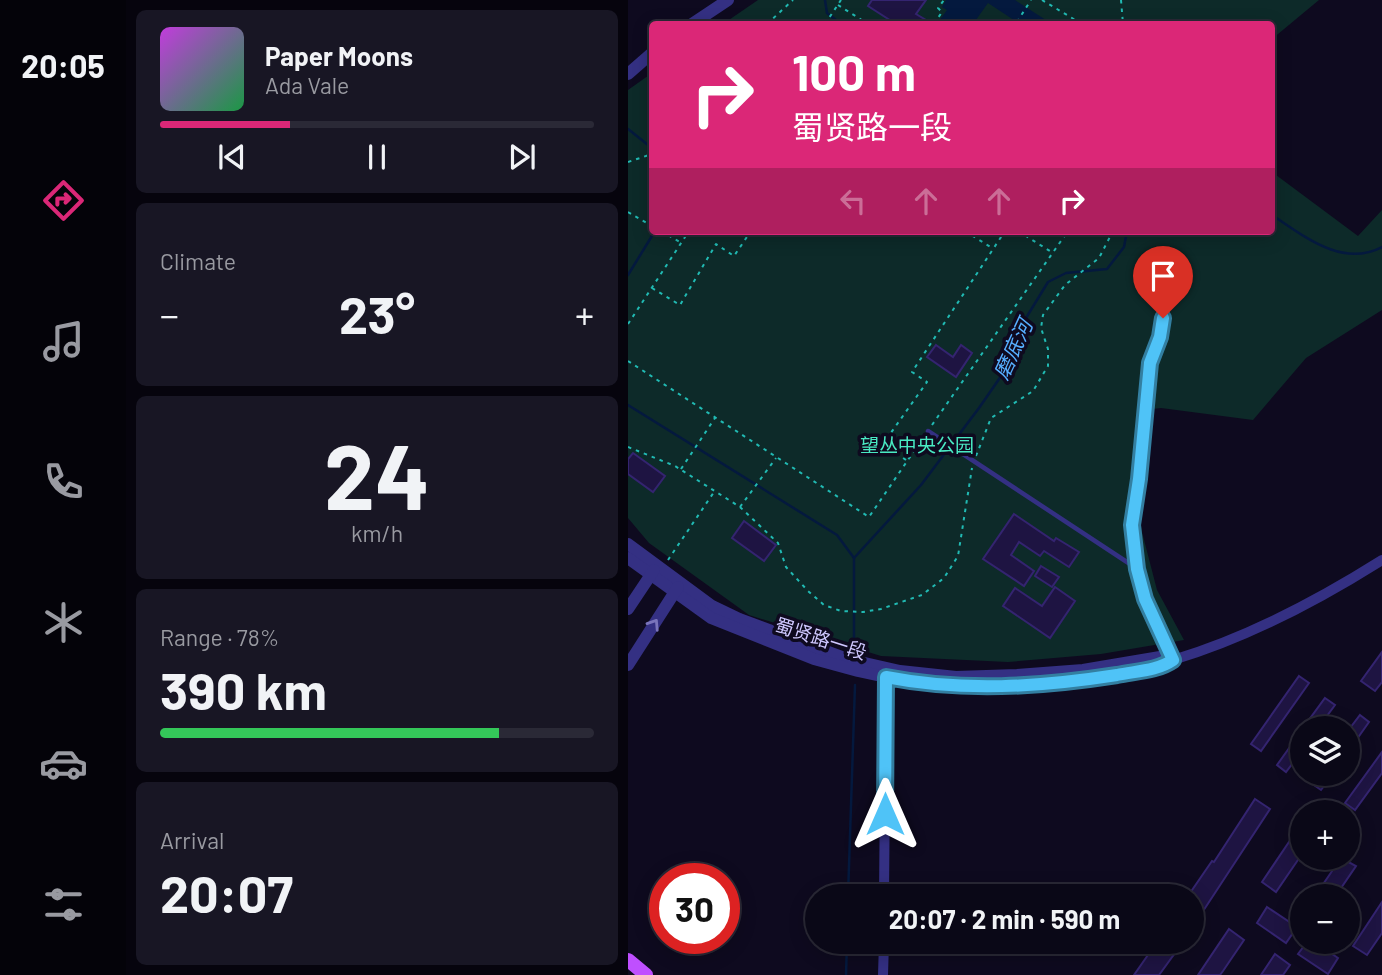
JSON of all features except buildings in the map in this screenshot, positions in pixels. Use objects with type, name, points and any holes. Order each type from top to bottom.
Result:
[{"type":"main road","points":[[628,960],[646,975]]},
{"type":"street","points":[[696,21],[728,0]]},
{"type":"street","points":[[628,74],[649,56]]},
{"type":"street","points":[[1173,660],[1145,599],[1137,569],[1132,525],[1150,363],[1160,337],[1175,254]]},
{"type":"street","points":[[628,544],[678,588],[628,665]]},
{"type":"street","points":[[628,558],[657,571]]},
{"type":"street","name":"蜀贤路一段","points":[[678,588],[711,618],[814,659],[909,682],[976,688],[1099,678],[1162,667],[1173,660],[1207,650],[1327,594],[1382,560]]},
{"type":"street","points":[[628,609],[657,571]]},
{"type":"street","name":"蜀贤路一段","points":[[678,588],[712,606],[796,642],[847,659],[900,671],[956,677],[1017,675],[1083,670],[1166,656],[1173,660]]},
{"type":"street","points":[[884,884],[886,677]]},
{"type":"street","points":[[883,975],[884,954]]},
{"type":"lane","points":[[928,430],[1137,569]]},
{"type":"path","points":[[770,21],[793,0]]},
{"type":"path","points":[[827,21],[841,0]]},
{"type":"path","points":[[936,21],[942,12],[938,8],[944,0]]},
{"type":"path","points":[[1018,21],[1031,0]]},
{"type":"path","points":[[1042,0],[1077,21]]},
{"type":"path","points":[[1121,0],[1123,21]]},
{"type":"path","points":[[838,5],[863,21]]},
{"type":"path","points":[[628,162],[649,155]]},
{"type":"path","points":[[628,212],[649,224]]},
{"type":"path","points":[[668,235],[681,243]]},
{"type":"path","points":[[628,324],[686,235]]},
{"type":"path","points":[[652,288],[680,304],[716,244],[734,256],[748,235]]},
{"type":"path","points":[[971,235],[993,249]]},
{"type":"path","points":[[907,461],[883,444],[927,382],[912,372],[1002,235]]},
{"type":"path","points":[[1024,235],[1053,253]]},
{"type":"path","points":[[628,361],[869,517],[1065,235]]},
{"type":"path","points":[[975,457],[991,418],[1033,391],[1048,366],[1048,349],[1041,328],[1043,315],[1065,285],[1099,258],[1111,235]]},
{"type":"path","points":[[680,470],[716,417]]},
{"type":"path","points":[[628,447],[680,470],[740,507],[778,543],[786,567],[808,591],[824,605],[842,611],[882,609],[922,595],[944,578],[958,556],[972,468]]},
{"type":"path","points":[[740,507],[777,457]]},
{"type":"path","points":[[657,571],[714,491]]},
{"type":"green space","points":[[758,0],[1319,0],[1275,37],[1275,21],[727,21]]},
{"type":"green space","name":"望丛中央公园","points":[[649,75],[649,235],[1275,235],[1275,174],[1358,236],[1382,210],[1382,310],[1306,358],[1253,420],[1161,408],[1144,410],[1132,470],[1142,532],[1157,590],[1184,640],[1101,654],[1008,662],[881,656],[749,615],[649,543],[628,518],[628,90]]},
{"type":"water","points":[[946,0],[1015,0],[1047,21],[1015,21],[988,3],[975,21],[939,21],[947,10],[942,7]]},
{"type":"waterway","name":"磨底河","points":[[825,0],[827,13],[837,21]]},
{"type":"waterway","points":[[628,129],[649,147]]},
{"type":"waterway","name":"磨底河","points":[[1275,217],[1310,240],[1338,252],[1367,253],[1382,247]]},
{"type":"waterway","points":[[628,275],[653,235]]},
{"type":"waterway","name":"磨底河","points":[[854,645],[854,558],[921,485],[979,408],[1006,369],[1012,341],[1048,282],[1066,273],[1107,269],[1124,247],[1126,235]]},
{"type":"waterway","points":[[628,405],[837,535],[854,558]]},
{"type":"waterway","name":"磨底河","points":[[848,884],[855,685]]},
{"type":"waterway","name":"磨底河","points":[[846,975],[847,954]]},
{"type":"route","points":[[885,814],[886,677],[909,682],[976,688],[1021,686],[1099,678],[1162,667],[1173,660],[1145,599],[1137,569],[1132,525],[1150,363],[1160,337],[1163,318]]}]
